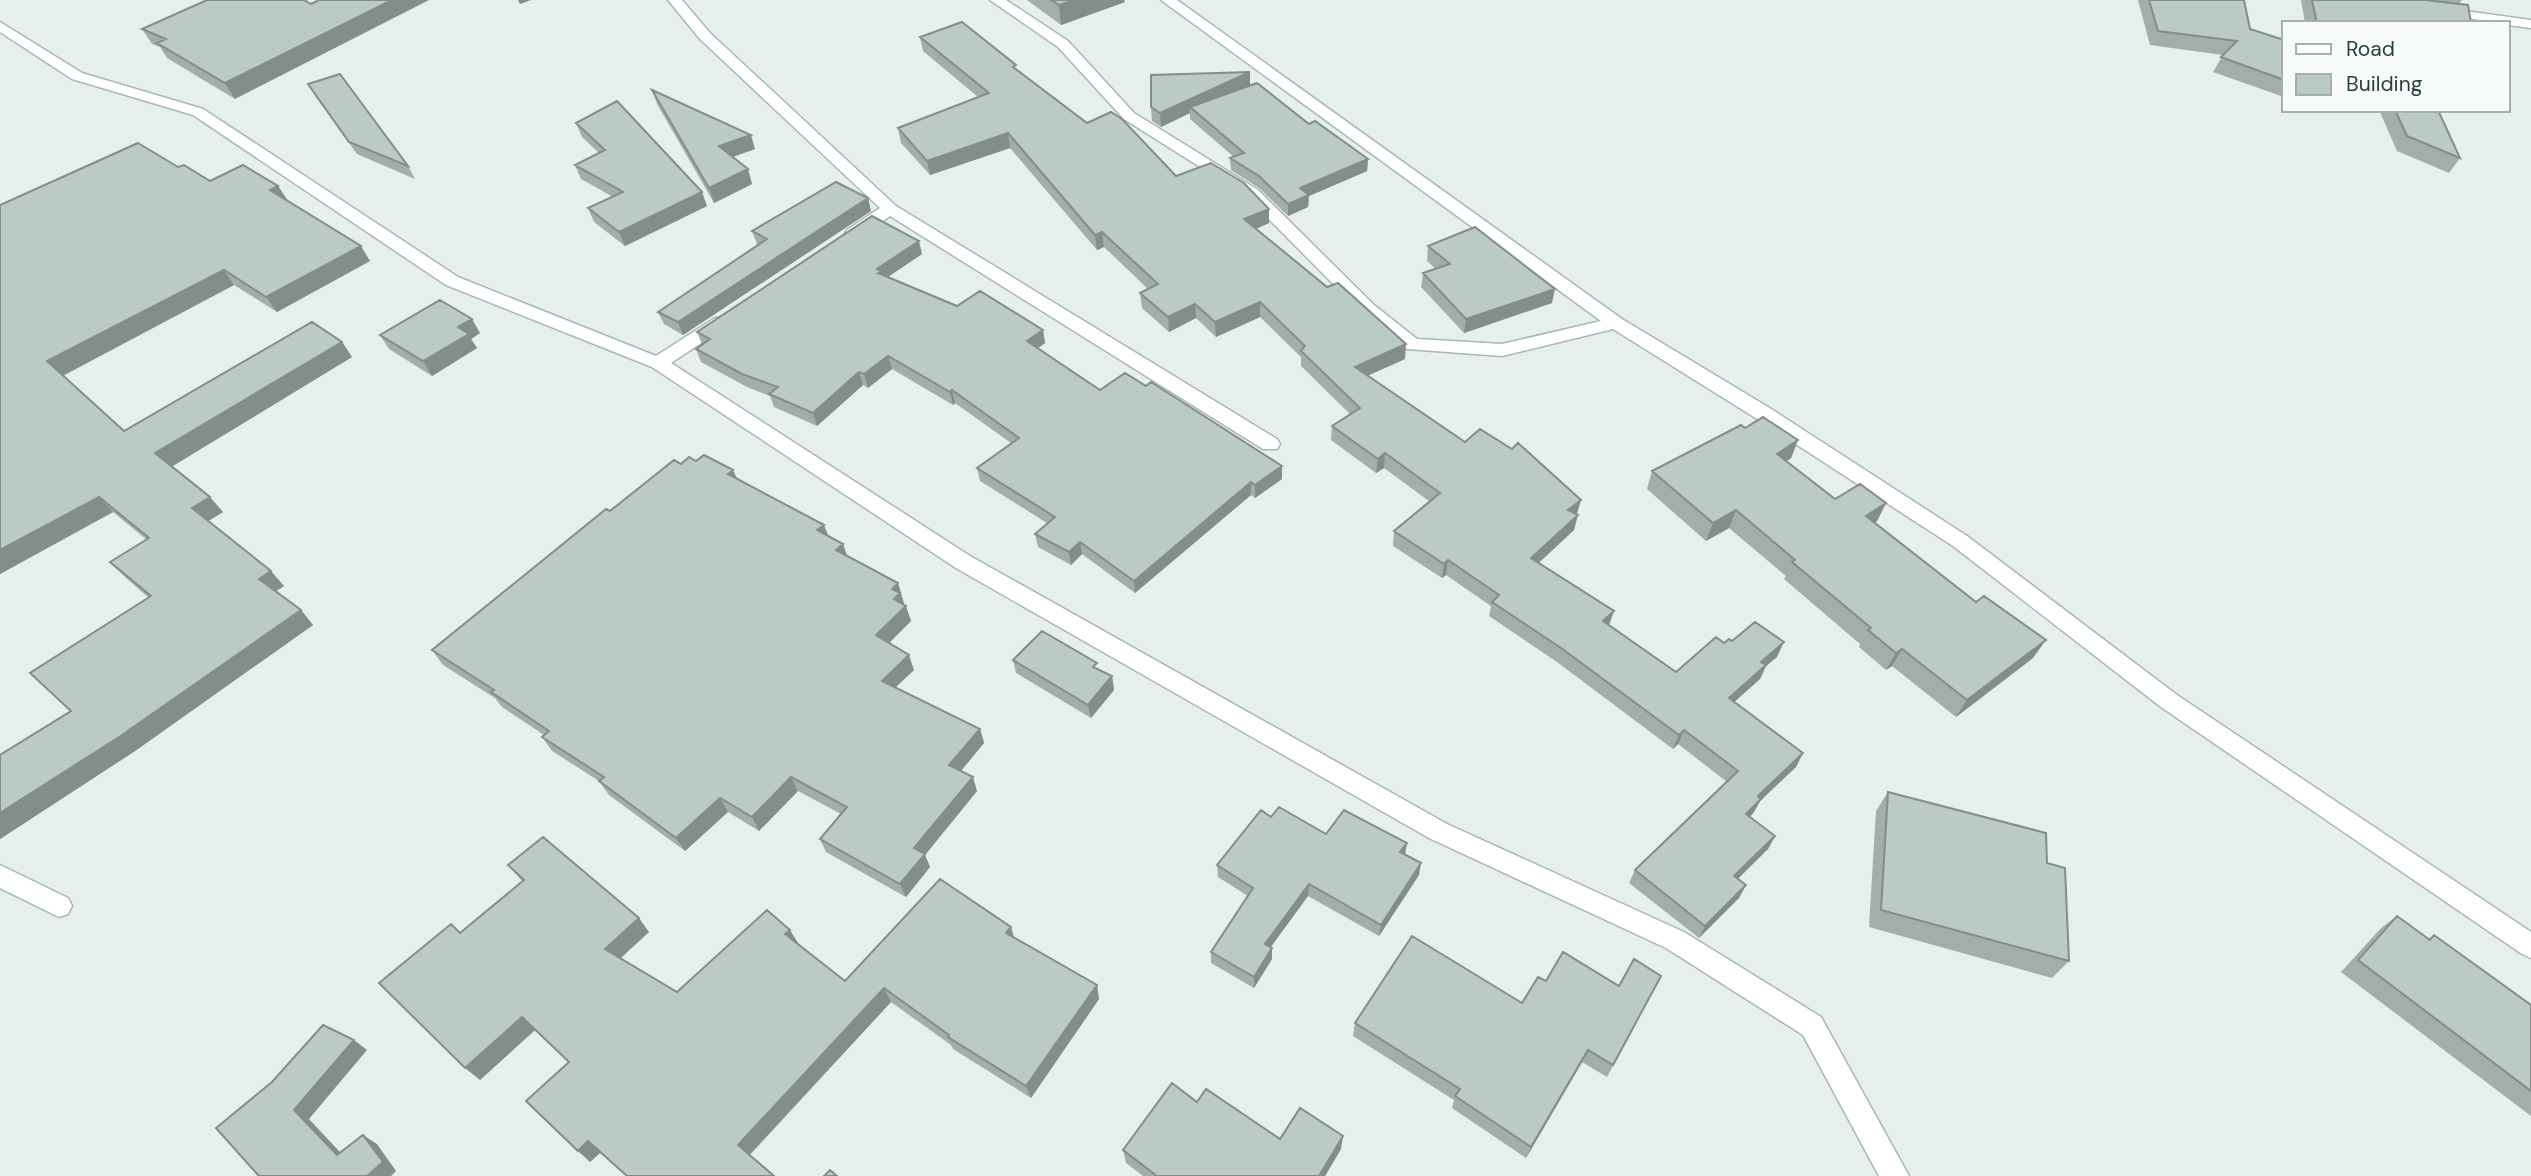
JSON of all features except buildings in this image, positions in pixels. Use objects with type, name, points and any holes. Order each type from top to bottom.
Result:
[{"type":"street","points":[[675,0],[705,36],[890,209],[1270,444]]},
{"type":"street","points":[[997,0],[1063,44],[1129,116],[1252,193],[1368,309],[1413,345],[1502,349],[1616,323]]},
{"type":"street","points":[[1168,0],[1616,323],[1761,412],[1960,541],[2169,701],[2531,946]]},
{"type":"street","points":[[2423,9],[2509,21]]},
{"type":"street","points":[[2510,21],[2531,24]]},
{"type":"street","points":[[0,26],[77,76],[198,112],[284,172],[453,281],[658,363],[963,562],[1438,831],[1675,940],[1812,1026],[1895,1176]]},
{"type":"street","points":[[844,240],[890,209]]},
{"type":"street","points":[[658,363],[739,309]]},
{"type":"street","points":[[0,876],[59,906]]}]
